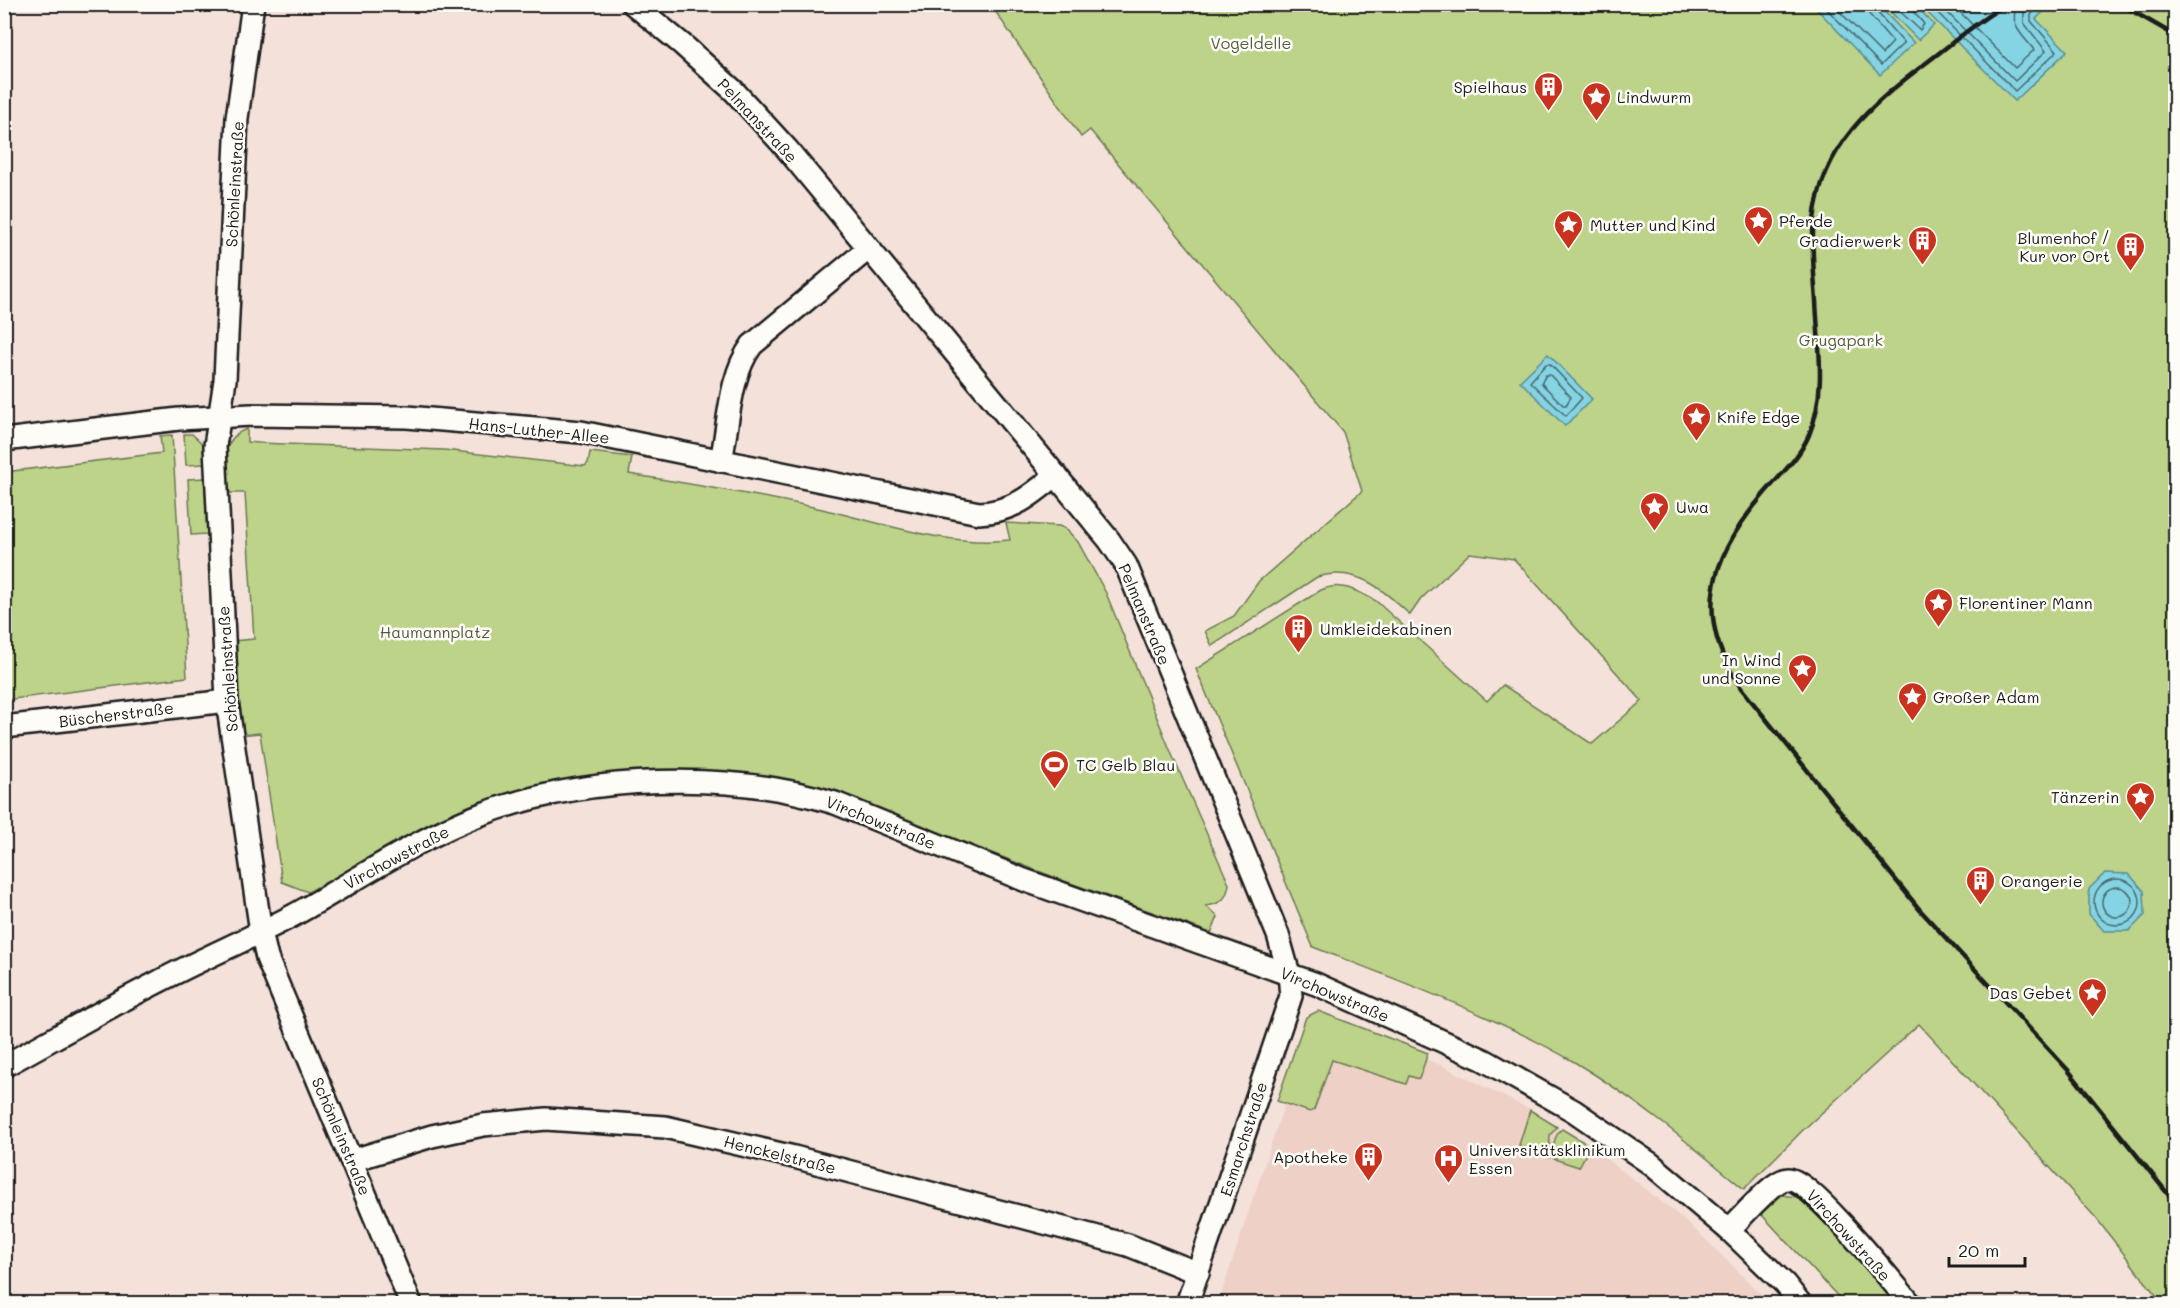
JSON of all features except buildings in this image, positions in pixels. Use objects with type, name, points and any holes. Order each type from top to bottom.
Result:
[{"type":"street","name":"Schönleinstraße","points":[[253,4],[237,118],[225,380],[215,446],[227,701],[261,932],[267,958],[411,1304]]},
{"type":"street","name":"Pelmanstraße","points":[[633,4],[734,91],[787,149],[1109,540],[1126,565],[1278,935],[1289,974]]},
{"type":"street","points":[[721,461],[736,378],[746,353],[752,345],[868,249]]},
{"type":"street","name":"Hans-Luther-Allee","points":[[4,440],[179,419],[251,415],[407,417],[581,432],[979,513],[1001,511],[1022,502],[1056,475]]},
{"type":"street","name":"Büscherstraße","points":[[4,727],[227,701]]},
{"type":"street","name":"Virchowstraße","points":[[4,1066],[156,983],[261,932],[372,868],[482,814],[592,788],[646,783],[723,783],[807,794],[835,803],[1024,880],[1289,974],[1484,1060],[1574,1111],[1651,1164],[1729,1230],[1785,1284],[1801,1304]]},
{"type":"street","name":"Esmarchstraße","points":[[1187,1304],[1291,996],[1289,974]]},
{"type":"street","name":"Henckelstraße","points":[[353,1160],[432,1136],[483,1125],[546,1119],[665,1127],[751,1146],[1128,1245],[1198,1273]]},
{"type":"street","name":"Virchowstraße","points":[[1729,1230],[1775,1184],[1787,1178],[1800,1181],[1848,1230],[1911,1304]]},
{"type":"shaded area","name":"Universitätsklinikum Essen","points":[[1323,1020],[1443,1066],[1527,1108],[1607,1159],[1670,1208],[1770,1303],[1218,1304],[1311,1024]]},
{"type":"green space","name":"Grugapark","points":[[991,5],[2175,5],[2175,1303],[2162,1303],[2096,1218],[1919,1024],[1803,1130],[1744,1189],[1642,1107],[1576,1063],[1480,1014],[1313,947],[1196,669],[1321,590],[1328,587],[1342,587],[1376,601],[1487,701],[1503,685],[1592,744],[1642,701],[1514,559],[1470,553],[1421,599],[1410,615],[1390,596],[1368,582],[1344,574],[1331,574],[1317,577],[1212,646],[1205,631],[1234,616],[1259,581],[1362,491],[1343,432],[1090,130],[1081,137]]},
{"type":"green space","name":"Haumannplatz","points":[[247,429],[247,442],[259,443],[444,450],[585,466],[588,463],[590,452],[632,457],[629,474],[790,502],[911,531],[960,540],[1010,540],[1006,523],[1059,526],[1066,529],[1078,542],[1106,593],[1173,757],[1229,884],[1222,900],[1206,906],[1218,917],[1211,933],[1059,879],[875,808],[655,774],[419,833],[308,892],[282,882],[260,733],[241,735],[232,641],[254,639],[245,493],[224,493],[224,465],[228,447],[238,433]]},
{"type":"green space","points":[[184,434],[192,434],[204,445],[205,464],[186,465]]},
{"type":"green space","points":[[172,435],[187,677],[5,700],[5,472],[162,453],[160,436]]},
{"type":"green space","points":[[205,478],[207,534],[191,535],[188,479]]},
{"type":"green space","points":[[1318,1011],[1428,1053],[1419,1079],[1409,1076],[1406,1084],[1332,1060],[1314,1110],[1310,1112],[1277,1101],[1306,1017]]},
{"type":"green space","points":[[1530,1110],[1557,1127],[1550,1135],[1549,1158],[1519,1145]]},
{"type":"green space","points":[[1562,1129],[1590,1146],[1579,1167],[1554,1159],[1555,1139]]},
{"type":"green space","points":[[1782,1195],[1803,1198],[1839,1234],[1898,1303],[1844,1303],[1761,1214]]},
{"type":"water","points":[[1813,5],[1878,5],[1914,43],[1880,75]]},
{"type":"water","points":[[1884,5],[1915,5],[1934,25],[1918,40]]},
{"type":"water","points":[[1920,5],[2050,5],[2036,19],[2067,51],[2015,101]]},
{"type":"water","points":[[1548,354],[1592,399],[1565,426],[1520,381]]},
{"type":"water","points":[[2105,873],[2129,874],[2144,891],[2145,915],[2129,931],[2104,931],[2089,914],[2089,889]]},
{"type":"railway","points":[[2007,4],[1975,25],[1886,95],[1852,129],[1838,148],[1827,170],[1819,193],[1813,230],[1820,368],[1815,418],[1800,452],[1763,495],[1730,541],[1720,564],[1714,588],[1712,612],[1716,636],[1726,662],[1741,688],[1920,910],[2068,1070],[2176,1204]]},
{"type":"railway","points":[[2120,4],[2176,36]]},
{"type":"place","name":"Spielhaus","points":[[1548,112]]},
{"type":"place","name":"Lindwurm","points":[[1596,122]]},
{"type":"place","name":"Pferde","points":[[1758,246]]},
{"type":"place","name":"Mutter und Kind","points":[[1569,250]]},
{"type":"place","name":"Gradierwerk","points":[[1922,266]]},
{"type":"place","name":"Blumenhof / Kur vor Ort","points":[[2131,272]]},
{"type":"place","name":"Knife Edge","points":[[1696,442]]},
{"type":"place","name":"Uwa","points":[[1655,532]]},
{"type":"place","name":"Florentiner Mann","points":[[1938,628]]},
{"type":"place","name":"Umkleidekabinen","points":[[1299,654]]},
{"type":"place","name":"In Wind und Sonne","points":[[1802,694]]},
{"type":"place","name":"Großer Adam","points":[[1912,722]]},
{"type":"place","name":"TC Gelb Blau","points":[[1055,790]]},
{"type":"place","name":"Tänzerin","points":[[2140,822]]},
{"type":"place","name":"Orangerie","points":[[1980,906]]},
{"type":"place","name":"Das Gebet","points":[[2093,1018]]},
{"type":"place","name":"Apotheke","points":[[1369,1182]]},
{"type":"place","name":"Universitätsklinikum Essen","points":[[1448,1184]]},
{"type":"park label","name":"Vogeldelle","points":[[1251,42]]}]
